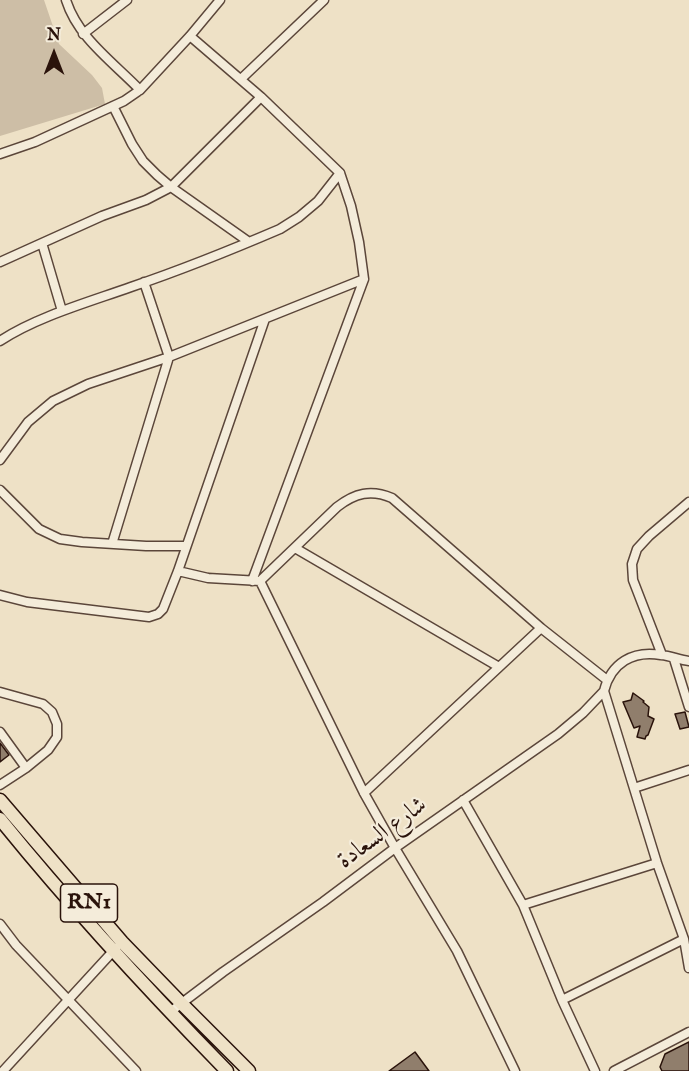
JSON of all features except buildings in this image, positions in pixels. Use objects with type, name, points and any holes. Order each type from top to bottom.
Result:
[{"type":"main road","name":"RN1","points":[[0,800],[122,942],[249,1071]]},
{"type":"main road","name":"RN1","points":[[0,819],[112,951],[227,1071]]},
{"type":"street","points":[[66,0],[83,34],[140,90]]},
{"type":"street","points":[[83,34],[127,0]]},
{"type":"street","points":[[0,154],[35,142],[124,101],[140,90],[220,0]]},
{"type":"street","points":[[241,79],[324,0]]},
{"type":"street","points":[[190,36],[261,97],[340,173],[355,224],[364,279],[256,581],[364,793],[458,951],[515,1071]]},
{"type":"street","points":[[0,262],[102,216],[146,200],[171,187],[261,97]]},
{"type":"street","points":[[113,106],[143,162],[171,187],[249,242]]},
{"type":"street","points":[[0,341],[12,333],[62,311],[280,229],[318,201],[340,173]]},
{"type":"street","points":[[42,243],[62,311]]},
{"type":"street","points":[[0,460],[28,422],[53,401],[88,384],[169,357],[364,279]]},
{"type":"street","points":[[112,544],[169,357],[144,282]]},
{"type":"street","points":[[0,595],[27,602],[149,617],[158,614],[163,609],[265,319]]},
{"type":"street","points":[[0,490],[39,529],[60,539],[146,546],[186,546]]},
{"type":"street","points":[[178,571],[208,578],[256,581],[347,500],[357,495],[381,493],[392,498],[541,628],[607,680]]},
{"type":"street","points":[[662,655],[633,580],[632,564],[637,549],[689,502]]},
{"type":"street","points":[[294,548],[499,667]]},
{"type":"street","points":[[364,793],[541,628]]},
{"type":"street","points":[[689,661],[662,655],[645,654],[631,657],[617,666],[607,680],[604,691],[657,863],[684,939],[689,968]]},
{"type":"street","points":[[674,659],[689,707]]},
{"type":"street","name":"شارع السعادة","points":[[170,1012],[395,848],[523,760],[583,714],[604,691]]},
{"type":"street","points":[[0,692],[43,704],[52,712],[57,724],[57,737],[48,750],[0,785]]},
{"type":"street","points":[[0,732],[26,768]]},
{"type":"street","points":[[634,788],[689,770]]},
{"type":"street","points":[[464,800],[523,905],[562,1000],[595,1071]]},
{"type":"street","points":[[523,905],[657,863]]},
{"type":"street","points":[[0,924],[16,945],[136,1071]]},
{"type":"street","points":[[562,1000],[684,939]]},
{"type":"street","points":[[4,1068],[122,942]]},
{"type":"street","points":[[614,1071],[689,1032]]},
{"type":"shaded area","points":[[0,0],[44,0],[59,44],[92,75],[102,88],[105,104],[0,136]]}]
